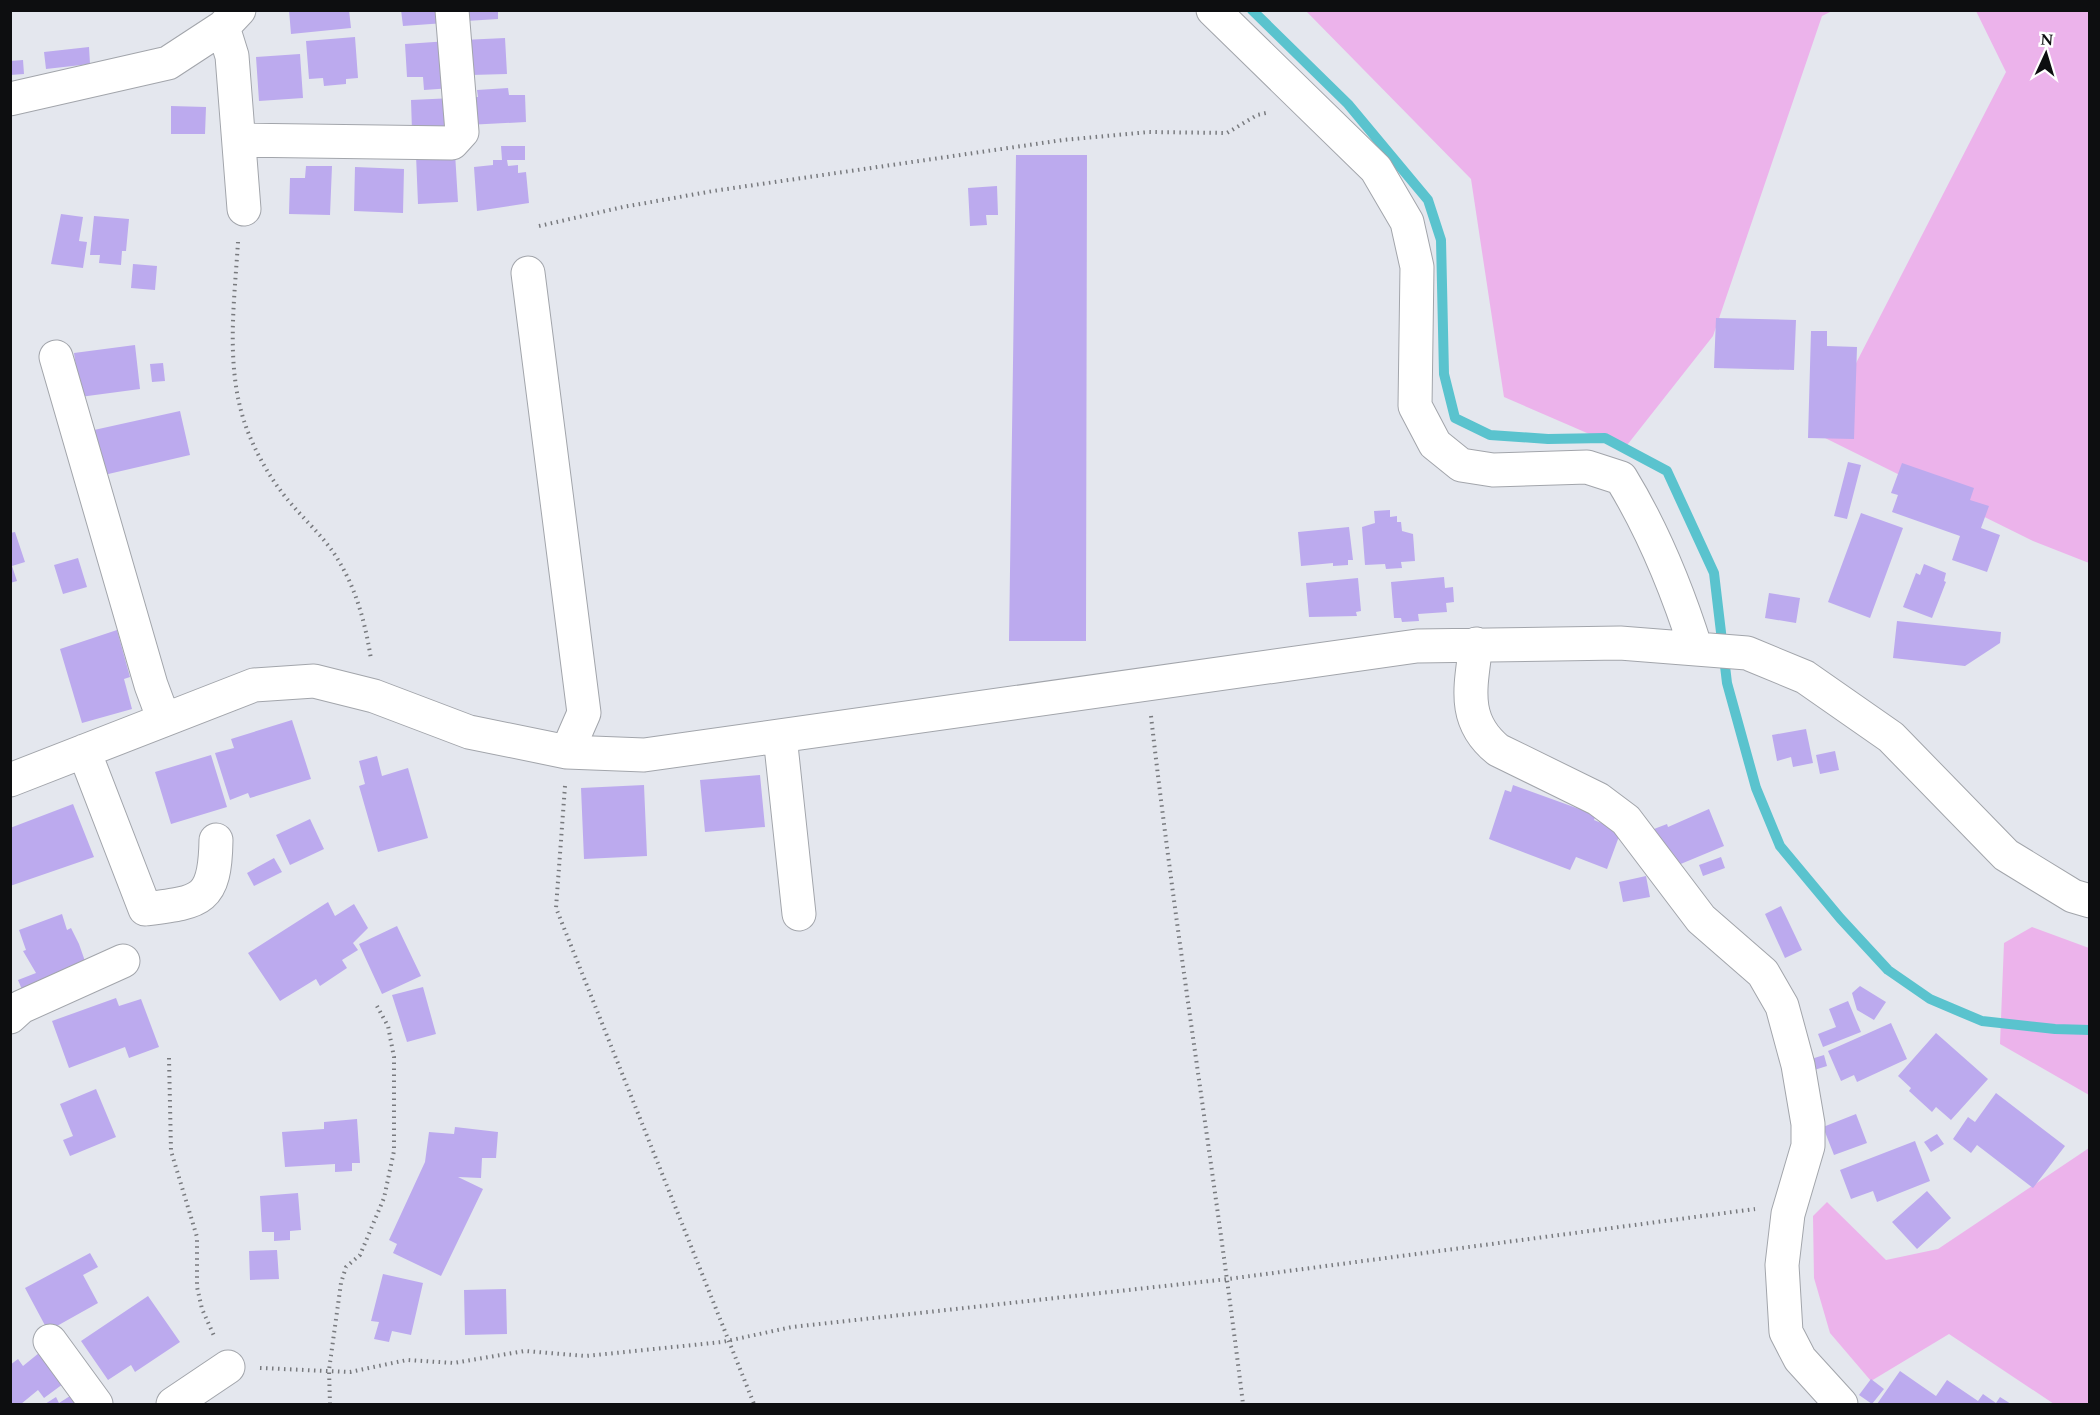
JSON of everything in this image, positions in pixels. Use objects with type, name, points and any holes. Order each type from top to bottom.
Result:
[{"type":"street","points":[[239,140],[452,143],[462,132],[453,10]]},
{"type":"street","points":[[1213,10],[1376,169],[1407,222],[1417,267],[1415,406],[1435,444],[1461,465],[1493,470],[1587,467],[1621,478],[1649,527],[1682,603],[1721,650]]},
{"type":"street","points":[[231,19],[244,209]]},
{"type":"street","points":[[10,99],[168,63],[231,19]]},
{"type":"street","points":[[528,273],[584,713],[567,752]]},
{"type":"street","points":[[56,357],[151,685],[164,720]]},
{"type":"street","points":[[10,780],[254,685],[314,681],[374,696],[469,732],[567,752],[644,755],[1147,682],[1418,646],[1620,643],[1721,650],[1805,677],[1891,737],[2006,855],[2073,896],[2090,901]]},
{"type":"street","points":[[1476,644],[1470,699],[1476,728],[1486,740],[1498,750],[1598,799],[1626,820],[1701,919],[1763,973],[1782,1006],[1798,1065],[1808,1124],[1808,1146],[1788,1214],[1782,1265],[1786,1332],[1800,1359],[1840,1404]]},
{"type":"street","points":[[780,736],[799,914]]},
{"type":"street","points":[[84,751],[145,909],[179,905],[201,897],[212,883],[216,840]]},
{"type":"street","points":[[10,1017],[21,1007],[123,961]]},
{"type":"street","points":[[50,1341],[96,1404]]},
{"type":"street","points":[[173,1404],[228,1367]]},
{"type":"path","points":[[539,226],[623,207],[793,178],[1118,133],[1227,133],[1257,115],[1275,111],[1316,112]]},
{"type":"path","points":[[244,209],[239,220],[232,331],[234,376],[240,404],[249,436],[277,487],[325,541],[354,591],[369,643],[374,696]]},
{"type":"path","points":[[1147,682],[1166,856],[1228,1279],[1243,1404]]},
{"type":"path","points":[[567,752],[556,908],[754,1404]]},
{"type":"path","points":[[330,1404],[329,1371],[341,1283],[346,1267],[360,1255],[384,1198],[394,1151],[394,1056],[388,1026],[377,1006]]},
{"type":"path","points":[[169,1058],[171,1151],[197,1237],[197,1287],[202,1309],[228,1367],[350,1372],[407,1360],[454,1363],[525,1351],[586,1356],[728,1339],[792,1327],[1228,1279],[1759,1208],[1793,1198]]},
{"type":"shaded area","points":[[1306,11],[1832,11],[1822,16],[1713,336],[1624,449],[1504,397],[1471,179]]},
{"type":"shaded area","points":[[1976,11],[2089,11],[2089,563],[2033,541],[1819,435],[2006,72]]},
{"type":"shaded area","points":[[2032,927],[2089,948],[2089,1095],[2000,1044],[2004,943]]},
{"type":"shaded area","points":[[2089,1148],[2089,1404],[2054,1404],[1949,1334],[1871,1381],[1830,1333],[1814,1278],[1813,1216],[1827,1202],[1886,1260],[1938,1249]]},
{"type":"building","points":[[289,10],[349,10],[351,28],[291,34]]},
{"type":"building","points":[[401,10],[444,10],[445,23],[403,26]]},
{"type":"building","points":[[458,10],[498,10],[498,19],[466,21]]},
{"type":"building","points":[[355,37],[358,78],[346,79],[346,84],[324,86],[323,78],[309,79],[306,41]]},
{"type":"building","points":[[505,38],[507,74],[471,75],[463,40]]},
{"type":"building","points":[[449,41],[452,88],[424,90],[423,77],[407,77],[405,44]]},
{"type":"building","points":[[89,47],[90,64],[46,69],[44,52]]},
{"type":"building","points":[[300,54],[303,98],[259,101],[256,57]]},
{"type":"building","points":[[23,60],[24,74],[10,75],[10,61]]},
{"type":"building","points":[[508,88],[509,95],[525,95],[526,122],[467,125],[466,97],[478,97],[477,90]]},
{"type":"building","points":[[454,98],[455,129],[412,131],[411,100]]},
{"type":"building","points":[[171,106],[206,107],[205,134],[171,134]]},
{"type":"building","points":[[501,146],[525,146],[525,160],[507,160],[508,166],[518,165],[518,173],[526,172],[529,203],[477,211],[474,167],[493,165],[493,160],[502,160]]},
{"type":"building","points":[[455,153],[458,202],[418,204],[416,155]]},
{"type":"building","points":[[1016,155],[1087,155],[1086,641],[1009,641]]},
{"type":"building","points":[[306,166],[332,166],[330,215],[289,214],[290,178],[305,178]]},
{"type":"building","points":[[355,167],[404,169],[403,213],[354,211]]},
{"type":"building","points":[[997,186],[998,215],[986,215],[987,225],[970,226],[968,188]]},
{"type":"building","points":[[61,214],[83,217],[79,241],[87,242],[83,268],[51,264]]},
{"type":"building","points":[[94,216],[129,219],[126,251],[122,251],[121,265],[99,263],[100,255],[90,255]]},
{"type":"building","points":[[133,264],[157,266],[155,290],[131,288]]},
{"type":"building","points":[[1716,318],[1796,320],[1794,370],[1714,368]]},
{"type":"building","points":[[1811,331],[1827,331],[1827,346],[1857,347],[1854,439],[1808,438]]},
{"type":"building","points":[[135,345],[140,389],[80,397],[74,353]]},
{"type":"building","points":[[163,363],[165,381],[152,382],[150,364]]},
{"type":"building","points":[[180,411],[190,455],[104,475],[94,430]]},
{"type":"building","points":[[1848,462],[1861,465],[1847,519],[1834,516]]},
{"type":"building","points":[[1902,463],[1974,488],[1970,500],[1989,506],[1981,528],[2000,535],[1987,572],[1952,560],[1960,536],[1892,512],[1898,495],[1891,493]]},
{"type":"building","points":[[1390,510],[1390,517],[1397,516],[1397,522],[1401,522],[1402,531],[1413,534],[1415,561],[1401,562],[1402,568],[1386,569],[1385,564],[1365,565],[1362,527],[1375,523],[1374,511]]},
{"type":"building","points":[[1861,513],[1903,528],[1870,618],[1828,602]]},
{"type":"building","points":[[1349,527],[1353,560],[1348,560],[1348,565],[1333,566],[1333,563],[1301,566],[1298,532]]},
{"type":"building","points":[[15,532],[25,562],[12,566],[17,581],[10,583],[10,533]]},
{"type":"building","points":[[78,558],[87,587],[63,594],[54,565]]},
{"type":"building","points":[[1924,564],[1946,573],[1944,581],[1946,582],[1932,618],[1903,607],[1916,573],[1920,575]]},
{"type":"building","points":[[1444,577],[1445,588],[1453,587],[1454,602],[1446,603],[1447,612],[1418,614],[1419,621],[1402,622],[1401,618],[1394,618],[1391,582]]},
{"type":"building","points":[[1358,578],[1361,611],[1356,612],[1357,616],[1309,617],[1306,583]]},
{"type":"building","points":[[1769,593],[1800,598],[1796,623],[1765,618]]},
{"type":"building","points":[[1897,621],[2001,632],[2000,643],[1965,666],[1893,658]]},
{"type":"building","points":[[117,630],[130,677],[124,679],[132,709],[82,723],[60,649]]},
{"type":"building","points":[[292,720],[311,779],[250,798],[248,793],[230,800],[215,753],[234,748],[231,739]]},
{"type":"building","points":[[1806,729],[1813,763],[1793,767],[1791,757],[1777,761],[1772,735]]},
{"type":"building","points":[[1835,751],[1839,770],[1820,774],[1816,755]]},
{"type":"building","points":[[211,755],[227,807],[171,824],[155,772]]},
{"type":"building","points":[[377,756],[382,776],[408,768],[428,838],[378,852],[359,786],[365,784],[359,761]]},
{"type":"building","points":[[760,775],[765,827],[705,832],[700,780]]},
{"type":"building","points":[[644,785],[647,856],[584,859],[581,788]]},
{"type":"building","points":[[1513,785],[1596,815],[1594,820],[1621,831],[1607,869],[1576,857],[1570,870],[1489,839],[1505,790],[1511,792]]},
{"type":"building","points":[[73,804],[94,857],[10,886],[10,828]]},
{"type":"building","points":[[1709,809],[1724,846],[1671,868],[1654,829],[1667,824],[1668,827]]},
{"type":"building","points":[[310,819],[324,849],[290,865],[276,835]]},
{"type":"building","points":[[1721,857],[1725,868],[1703,876],[1699,865]]},
{"type":"building","points":[[274,858],[282,872],[254,886],[247,873]]},
{"type":"building","points":[[1646,876],[1650,897],[1623,902],[1619,882]]},
{"type":"building","points":[[328,902],[335,916],[354,904],[368,928],[353,943],[358,950],[342,960],[347,968],[320,986],[316,979],[280,1001],[248,953]]},
{"type":"building","points":[[1781,906],[1802,950],[1785,958],[1765,914]]},
{"type":"building","points":[[62,914],[67,930],[71,928],[86,964],[23,992],[18,980],[36,973],[23,951],[26,950],[19,930]]},
{"type":"building","points":[[397,926],[421,976],[382,994],[359,944]]},
{"type":"building","points":[[1860,986],[1886,1002],[1874,1020],[1857,1010],[1852,993]]},
{"type":"building","points":[[423,987],[436,1034],[407,1042],[392,995]]},
{"type":"building","points":[[116,998],[119,1006],[141,999],[159,1047],[129,1058],[125,1047],[69,1068],[52,1021]]},
{"type":"building","points":[[1848,1001],[1861,1032],[1823,1047],[1818,1034],[1836,1027],[1829,1009]]},
{"type":"building","points":[[1891,1023],[1907,1059],[1857,1082],[1854,1075],[1841,1081],[1828,1051]]},
{"type":"building","points":[[1936,1033],[1988,1079],[1951,1120],[1936,1107],[1932,1112],[1909,1091],[1911,1088],[1898,1076]]},
{"type":"building","points":[[1824,1055],[1827,1066],[1811,1071],[1808,1060]]},
{"type":"building","points":[[96,1089],[116,1137],[70,1156],[63,1140],[73,1136],[60,1104]]},
{"type":"building","points":[[1996,1093],[2065,1146],[2033,1188],[1977,1145],[1971,1153],[1953,1139],[1968,1117],[1975,1122]]},
{"type":"building","points":[[1856,1114],[1867,1143],[1834,1155],[1823,1127]]},
{"type":"building","points":[[357,1119],[360,1163],[352,1163],[352,1171],[335,1172],[335,1164],[285,1167],[282,1132],[324,1129],[324,1122]]},
{"type":"building","points":[[455,1127],[498,1132],[496,1158],[482,1158],[481,1178],[458,1177],[483,1189],[441,1276],[393,1253],[397,1244],[389,1240],[425,1162],[429,1132],[454,1134]]},
{"type":"building","points":[[1937,1134],[1944,1144],[1931,1152],[1924,1142]]},
{"type":"building","points":[[1915,1141],[1930,1181],[1877,1202],[1873,1191],[1851,1199],[1840,1170]]},
{"type":"building","points":[[1927,1191],[1951,1218],[1917,1249],[1892,1222]]},
{"type":"building","points":[[298,1193],[301,1230],[290,1231],[290,1240],[274,1241],[274,1232],[262,1232],[260,1196]]},
{"type":"building","points":[[277,1250],[279,1279],[250,1280],[249,1251]]},
{"type":"building","points":[[90,1253],[98,1267],[83,1275],[98,1303],[48,1331],[25,1288]]},
{"type":"building","points":[[383,1274],[423,1283],[411,1335],[392,1331],[389,1342],[374,1339],[379,1322],[371,1321]]},
{"type":"building","points":[[506,1289],[507,1334],[465,1335],[464,1290]]},
{"type":"building","points":[[148,1296],[180,1342],[135,1372],[131,1365],[108,1380],[81,1341]]},
{"type":"building","points":[[39,1353],[63,1384],[44,1398],[38,1390],[21,1404],[10,1404],[10,1365],[18,1359],[23,1366]]},
{"type":"building","points":[[1900,1371],[1936,1396],[1947,1380],[1978,1401],[1983,1394],[1996,1403],[2000,1397],[2011,1404],[1877,1404]]},
{"type":"building","points":[[1871,1379],[1884,1389],[1872,1404],[1859,1395]]},
{"type":"building","points":[[70,1396],[75,1404],[45,1404],[56,1397],[59,1403]]},
{"type":"waterway","points":[[1252,10],[1348,104],[1428,200],[1441,240],[1444,374],[1455,418],[1490,435],[1548,439],[1605,438],[1667,471],[1714,573],[1727,683],[1756,788],[1780,846],[1840,918],[1888,970],[1930,999],[1982,1021],[2055,1029],[2090,1030]]}]
